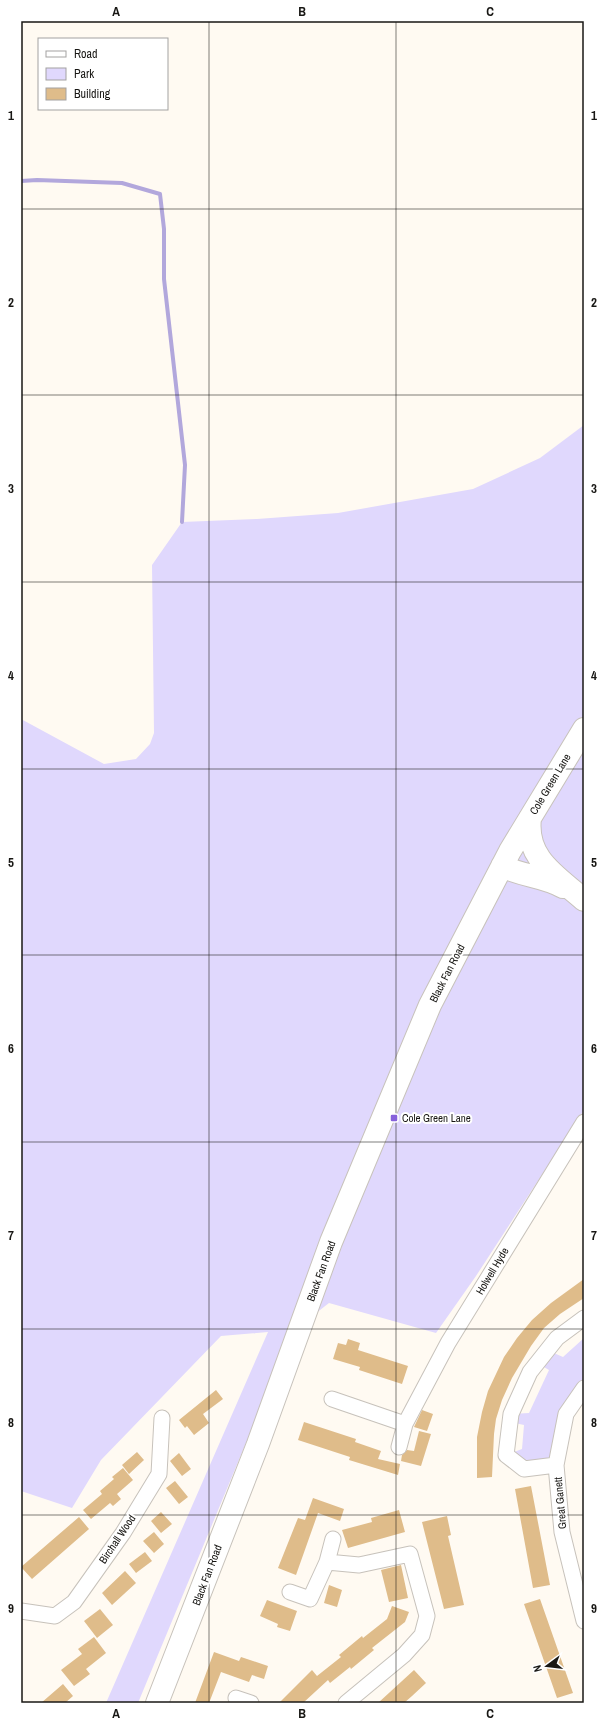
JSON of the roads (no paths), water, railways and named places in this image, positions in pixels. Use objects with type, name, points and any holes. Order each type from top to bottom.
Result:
[{"type":"main road","name":"Cole Green Lane","points":[[582,898],[553,882],[518,873],[506,858],[584,729]]},
{"type":"main road","name":"Cole Green Lane","points":[[530,818],[530,839],[534,851],[543,864],[582,898]]},
{"type":"main road","name":"Black Fan Road","points":[[157,1703],[258,1444],[334,1235],[430,1005],[506,858]]},
{"type":"street","name":"Holwell Hyde","points":[[399,1447],[405,1424],[448,1343],[584,1122]]},
{"type":"street","points":[[556,1465],[524,1469],[506,1455],[511,1414],[530,1372],[557,1338],[584,1318]]},
{"type":"street","name":"Great Ganett","points":[[584,1388],[566,1414],[556,1465],[562,1532],[584,1621]]},
{"type":"street","points":[[332,1399],[405,1424]]},
{"type":"street","name":"Birchall Wood","points":[[21,1611],[56,1616],[74,1602],[123,1533],[159,1474],[162,1418]]},
{"type":"street","points":[[290,1592],[310,1599],[328,1562],[333,1539]]},
{"type":"street","points":[[328,1562],[360,1565],[410,1554],[427,1616],[422,1635],[404,1655],[346,1703]]},
{"type":"street","points":[[236,1698],[251,1703]]},
{"type":"waterway","points":[[21,181],[37,180],[122,183],[160,194],[164,229],[164,279],[185,465],[182,522]]},
{"type":"place","name":"Cole Green Lane","points":[[394,1118]]}]
